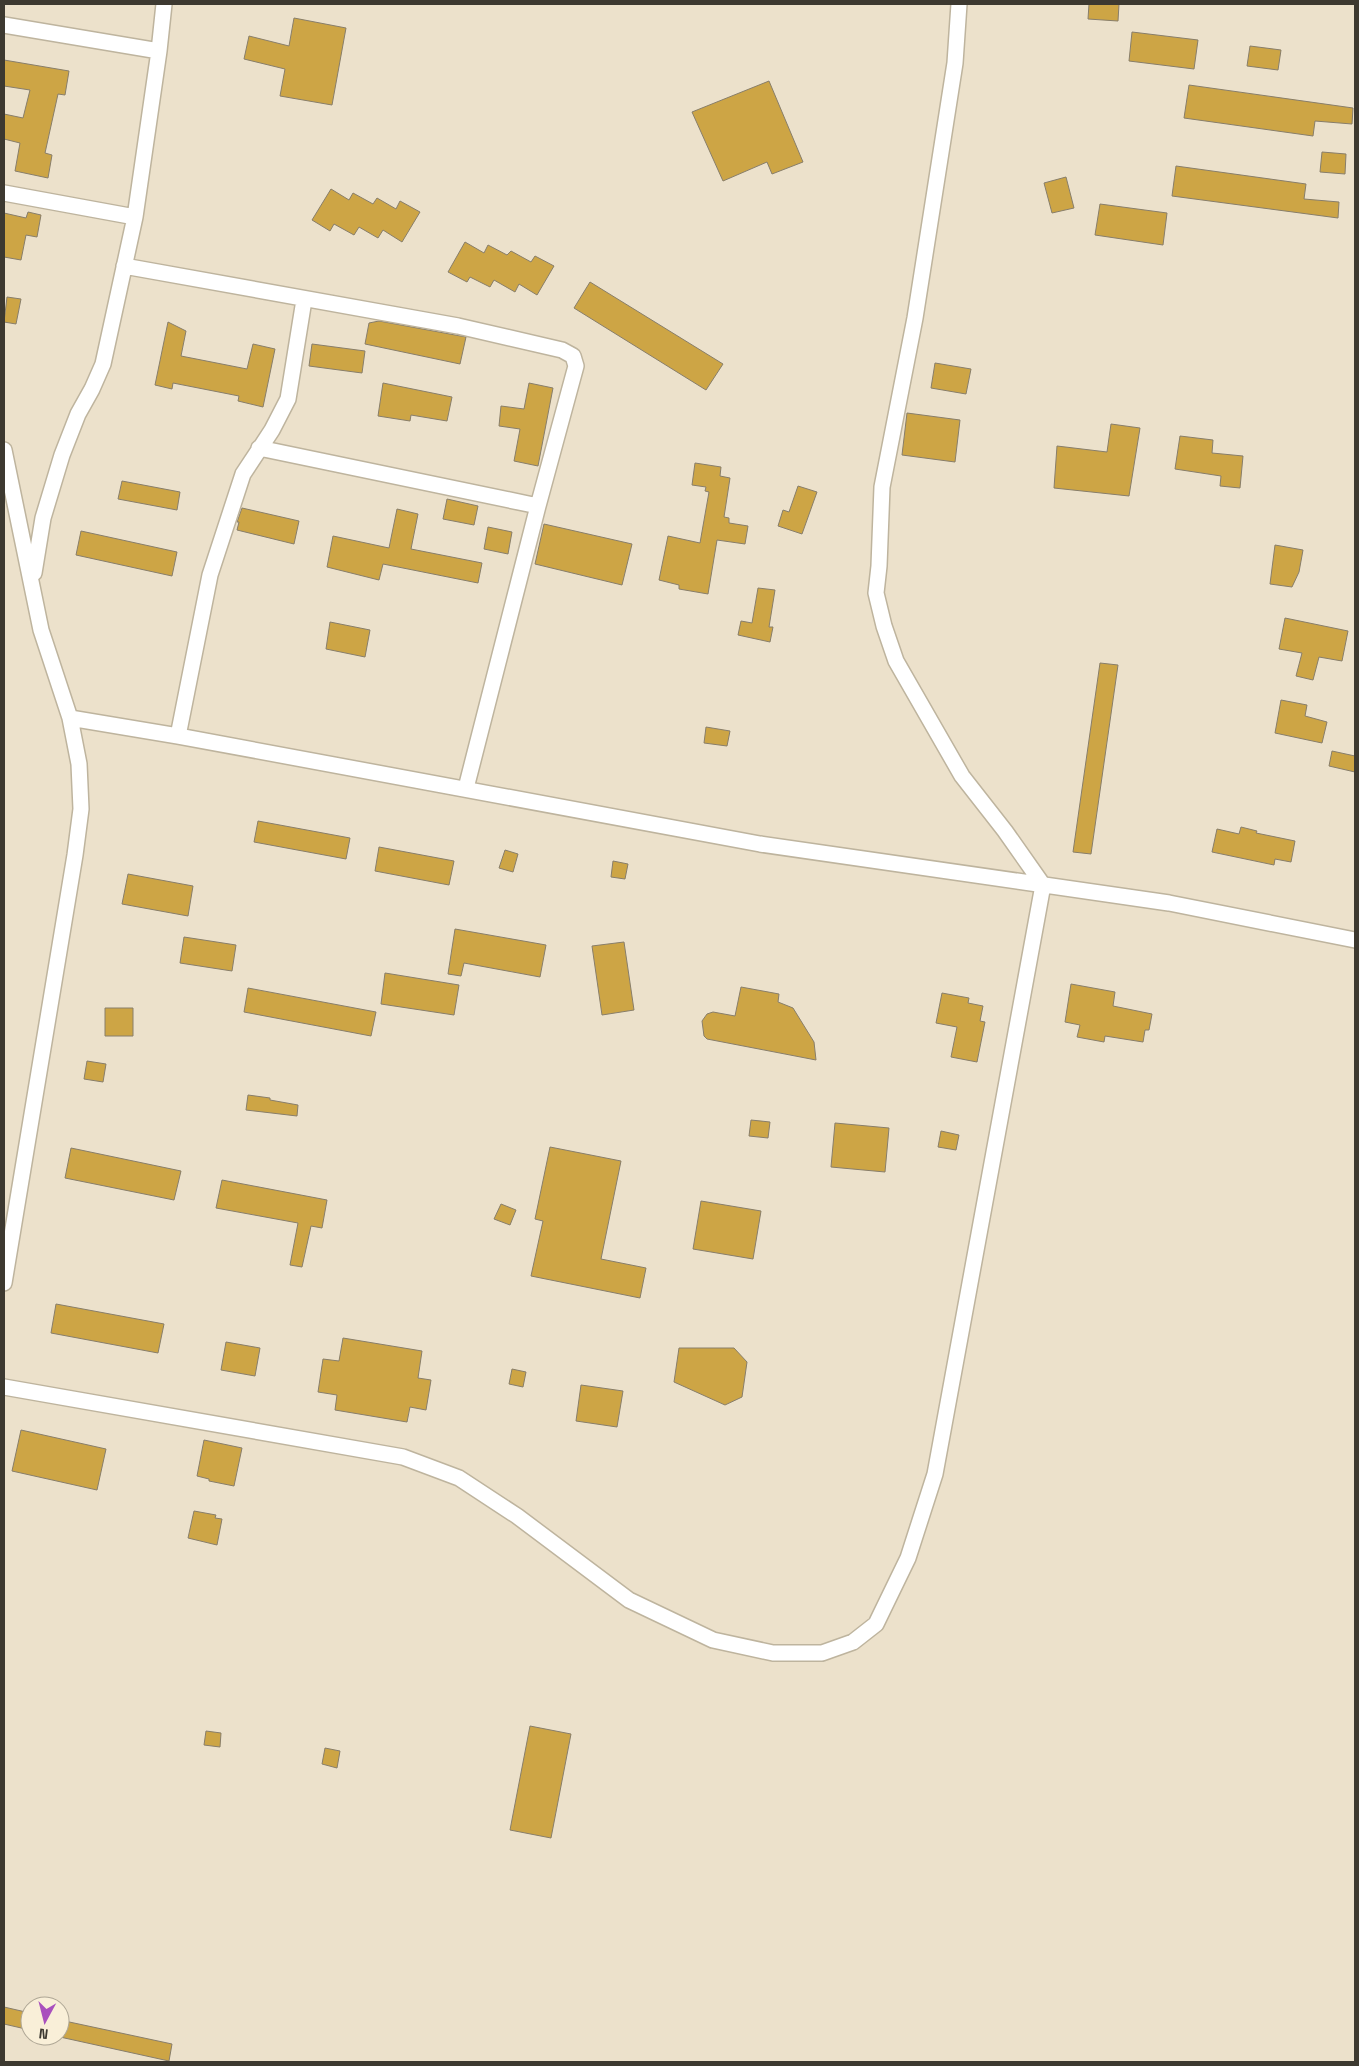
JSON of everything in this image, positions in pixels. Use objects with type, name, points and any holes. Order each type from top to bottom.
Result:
[{"type":"street","points":[[32,584],[37,548],[62,455],[78,414],[92,390],[103,364],[136,217],[164,4]]},
{"type":"street","points":[[4,1387],[403,1457],[459,1478],[517,1516],[629,1600],[713,1640],[773,1653],[822,1653],[853,1642],[876,1624],[908,1558],[935,1474],[1043,885],[1005,831],[962,776],[896,661],[884,626],[876,593],[882,487],[915,318],[955,63],[959,4]]},
{"type":"street","points":[[4,24],[159,51]]},
{"type":"street","points":[[4,193],[136,217]]},
{"type":"street","points":[[124,266],[304,300],[458,326],[562,350],[573,356],[576,366],[466,788]]},
{"type":"street","points":[[178,736],[210,575],[243,474],[258,448],[272,430],[288,399],[304,300]]},
{"type":"street","points":[[258,448],[538,506]]},
{"type":"street","points":[[4,450],[41,630],[70,718],[79,764],[81,809],[4,1283]]},
{"type":"street","points":[[70,718],[466,788],[760,844],[1169,903],[1355,940]]},
{"type":"building","points":[[1089,4],[1119,4],[1118,21],[1088,19]]},
{"type":"building","points":[[294,18],[346,28],[332,105],[280,96],[285,69],[244,59],[249,36],[289,46]]},
{"type":"building","points":[[1132,32],[1198,40],[1194,69],[1129,61]]},
{"type":"building","points":[[1250,46],[1281,50],[1278,70],[1247,66]]},
{"type":"building","points":[[4,60],[69,71],[65,95],[58,94],[45,153],[52,155],[48,178],[15,171],[20,143],[4,139],[4,114],[23,118],[30,90],[4,86]]},
{"type":"building","points":[[769,81],[803,162],[772,174],[767,162],[723,181],[692,112]]},
{"type":"building","points":[[1189,85],[1353,108],[1352,124],[1315,121],[1313,136],[1184,118]]},
{"type":"building","points":[[1322,152],[1346,154],[1345,174],[1320,172]]},
{"type":"building","points":[[1176,166],[1306,184],[1304,199],[1339,202],[1338,218],[1172,196]]},
{"type":"building","points":[[1066,177],[1074,208],[1052,213],[1044,183]]},
{"type":"building","points":[[331,189],[349,200],[353,193],[373,204],[377,198],[396,209],[400,201],[420,212],[402,242],[383,230],[378,238],[359,227],[354,235],[334,224],[330,231],[312,220]]},
{"type":"building","points":[[1100,204],[1167,213],[1163,245],[1095,235]]},
{"type":"building","points":[[28,212],[41,215],[37,237],[26,235],[21,260],[4,257],[4,213],[26,218]]},
{"type":"building","points":[[465,242],[484,253],[488,245],[507,255],[511,251],[531,262],[535,256],[554,266],[537,295],[519,284],[515,292],[494,280],[490,287],[470,277],[467,282],[448,272]]},
{"type":"building","points":[[590,282],[723,364],[706,390],[574,308]]},
{"type":"building","points":[[7,297],[21,299],[16,324],[4,322]]},
{"type":"building","points":[[379,321],[466,337],[460,364],[365,344],[369,323]]},
{"type":"building","points":[[168,322],[186,331],[181,356],[247,369],[253,344],[275,349],[263,407],[238,401],[239,396],[173,383],[172,389],[155,385]]},
{"type":"building","points":[[312,344],[365,351],[362,373],[309,366]]},
{"type":"building","points":[[935,363],[971,369],[966,394],[931,388]]},
{"type":"building","points":[[383,383],[452,397],[447,421],[411,415],[410,421],[378,416]]},
{"type":"building","points":[[529,383],[553,388],[538,466],[514,461],[520,429],[499,426],[501,406],[524,409]]},
{"type":"building","points":[[907,413],[960,420],[955,462],[902,455]]},
{"type":"building","points":[[1111,424],[1140,428],[1129,496],[1054,488],[1057,446],[1107,452]]},
{"type":"building","points":[[1180,436],[1213,440],[1212,453],[1243,456],[1240,488],[1220,486],[1221,476],[1175,469]]},
{"type":"building","points":[[695,463],[721,467],[720,476],[730,478],[724,517],[729,518],[729,523],[748,526],[745,544],[717,540],[708,594],[679,589],[679,585],[659,580],[668,536],[700,543],[709,492],[705,491],[706,487],[692,485]]},
{"type":"building","points":[[122,481],[180,492],[177,510],[118,499]]},
{"type":"building","points":[[798,486],[817,492],[802,534],[778,526],[783,510],[789,512]]},
{"type":"building","points":[[447,499],[478,506],[474,525],[443,519]]},
{"type":"building","points":[[242,508],[299,521],[294,544],[237,530],[239,522],[237,522]]},
{"type":"building","points":[[397,509],[418,514],[411,549],[482,563],[478,583],[383,564],[379,580],[327,567],[333,536],[389,548]]},
{"type":"building","points":[[544,524],[632,544],[622,585],[535,564]]},
{"type":"building","points":[[488,527],[512,532],[508,554],[484,549]]},
{"type":"building","points":[[81,531],[177,552],[172,576],[76,555]]},
{"type":"building","points":[[1275,545],[1303,550],[1299,572],[1292,587],[1270,584]]},
{"type":"building","points":[[758,588],[775,590],[769,627],[773,627],[770,642],[738,635],[741,621],[752,623]]},
{"type":"building","points":[[1285,618],[1348,631],[1342,661],[1319,657],[1313,680],[1296,676],[1302,653],[1279,649]]},
{"type":"building","points":[[330,622],[370,630],[365,657],[326,649]]},
{"type":"building","points":[[1100,663],[1118,665],[1091,854],[1073,852]]},
{"type":"building","points":[[1281,700],[1307,705],[1305,716],[1327,722],[1322,743],[1275,733]]},
{"type":"building","points":[[706,727],[730,731],[727,746],[704,743]]},
{"type":"building","points":[[1332,751],[1355,756],[1355,772],[1329,766]]},
{"type":"building","points":[[258,821],[350,838],[346,859],[254,842]]},
{"type":"building","points":[[1241,827],[1257,831],[1256,833],[1295,841],[1291,862],[1275,859],[1274,865],[1212,852],[1217,829],[1239,834]]},
{"type":"building","points":[[379,847],[454,861],[449,885],[375,871]]},
{"type":"building","points":[[505,850],[518,854],[513,872],[499,868]]},
{"type":"building","points":[[613,861],[628,864],[625,879],[611,877]]},
{"type":"building","points":[[128,874],[193,886],[188,916],[122,904]]},
{"type":"building","points":[[455,929],[546,945],[540,977],[464,963],[461,976],[448,974]]},
{"type":"building","points":[[184,937],[236,945],[232,971],[180,963]]},
{"type":"building","points":[[624,942],[634,1010],[602,1015],[592,946]]},
{"type":"building","points":[[385,973],[459,985],[454,1015],[381,1004]]},
{"type":"building","points":[[1071,984],[1115,992],[1113,1006],[1152,1014],[1149,1030],[1145,1030],[1143,1042],[1105,1036],[1104,1042],[1077,1037],[1080,1025],[1065,1022]]},
{"type":"building","points":[[741,987],[779,994],[778,1002],[793,1008],[814,1042],[816,1060],[707,1039],[704,1036],[702,1021],[707,1014],[713,1012],[735,1016]]},
{"type":"building","points":[[248,988],[376,1012],[371,1036],[244,1012]]},
{"type":"building","points":[[942,993],[969,998],[968,1003],[983,1006],[980,1021],[985,1022],[977,1062],[951,1057],[957,1027],[936,1023]]},
{"type":"building","points":[[105,1008],[133,1008],[133,1036],[105,1036]]},
{"type":"building","points":[[87,1061],[106,1064],[103,1082],[84,1079]]},
{"type":"building","points":[[248,1095],[298,1105],[297,1116],[246,1110]]},
{"type":"building","points":[[751,1120],[770,1122],[768,1138],[749,1136]]},
{"type":"building","points":[[835,1123],[889,1128],[885,1172],[831,1167]]},
{"type":"building","points":[[941,1131],[959,1135],[956,1150],[938,1147]]},
{"type":"building","points":[[550,1147],[621,1161],[601,1259],[646,1268],[640,1298],[531,1276],[543,1221],[535,1219]]},
{"type":"building","points":[[71,1148],[181,1171],[174,1200],[65,1178]]},
{"type":"building","points":[[222,1180],[327,1200],[322,1228],[311,1226],[302,1267],[290,1265],[298,1223],[216,1208]]},
{"type":"building","points":[[701,1201],[761,1211],[753,1259],[693,1249]]},
{"type":"building","points":[[501,1204],[516,1210],[510,1225],[494,1219]]},
{"type":"building","points":[[56,1304],[164,1324],[158,1353],[51,1333]]},
{"type":"building","points":[[343,1338],[422,1351],[418,1378],[431,1380],[426,1410],[410,1407],[407,1422],[335,1410],[337,1395],[318,1392],[323,1359],[339,1361]]},
{"type":"building","points":[[226,1342],[260,1348],[255,1376],[221,1370]]},
{"type":"building","points":[[679,1348],[734,1348],[747,1362],[742,1397],[725,1405],[674,1382]]},
{"type":"building","points":[[512,1369],[526,1372],[523,1387],[509,1384]]},
{"type":"building","points":[[581,1385],[623,1391],[617,1427],[576,1421]]},
{"type":"building","points":[[21,1430],[106,1449],[97,1490],[12,1471]]},
{"type":"building","points":[[204,1440],[242,1448],[234,1486],[209,1481],[209,1479],[197,1476]]},
{"type":"building","points":[[194,1511],[216,1515],[215,1518],[222,1519],[217,1545],[188,1538]]},
{"type":"building","points":[[530,1726],[571,1734],[551,1838],[510,1830]]},
{"type":"building","points":[[206,1731],[221,1733],[220,1747],[204,1745]]},
{"type":"building","points":[[325,1748],[340,1751],[337,1768],[322,1764]]},
{"type":"building","points":[[4,2007],[20,2011],[20,2028],[4,2024]]},
{"type":"building","points":[[70,2022],[172,2044],[169,2061],[70,2039]]}]
